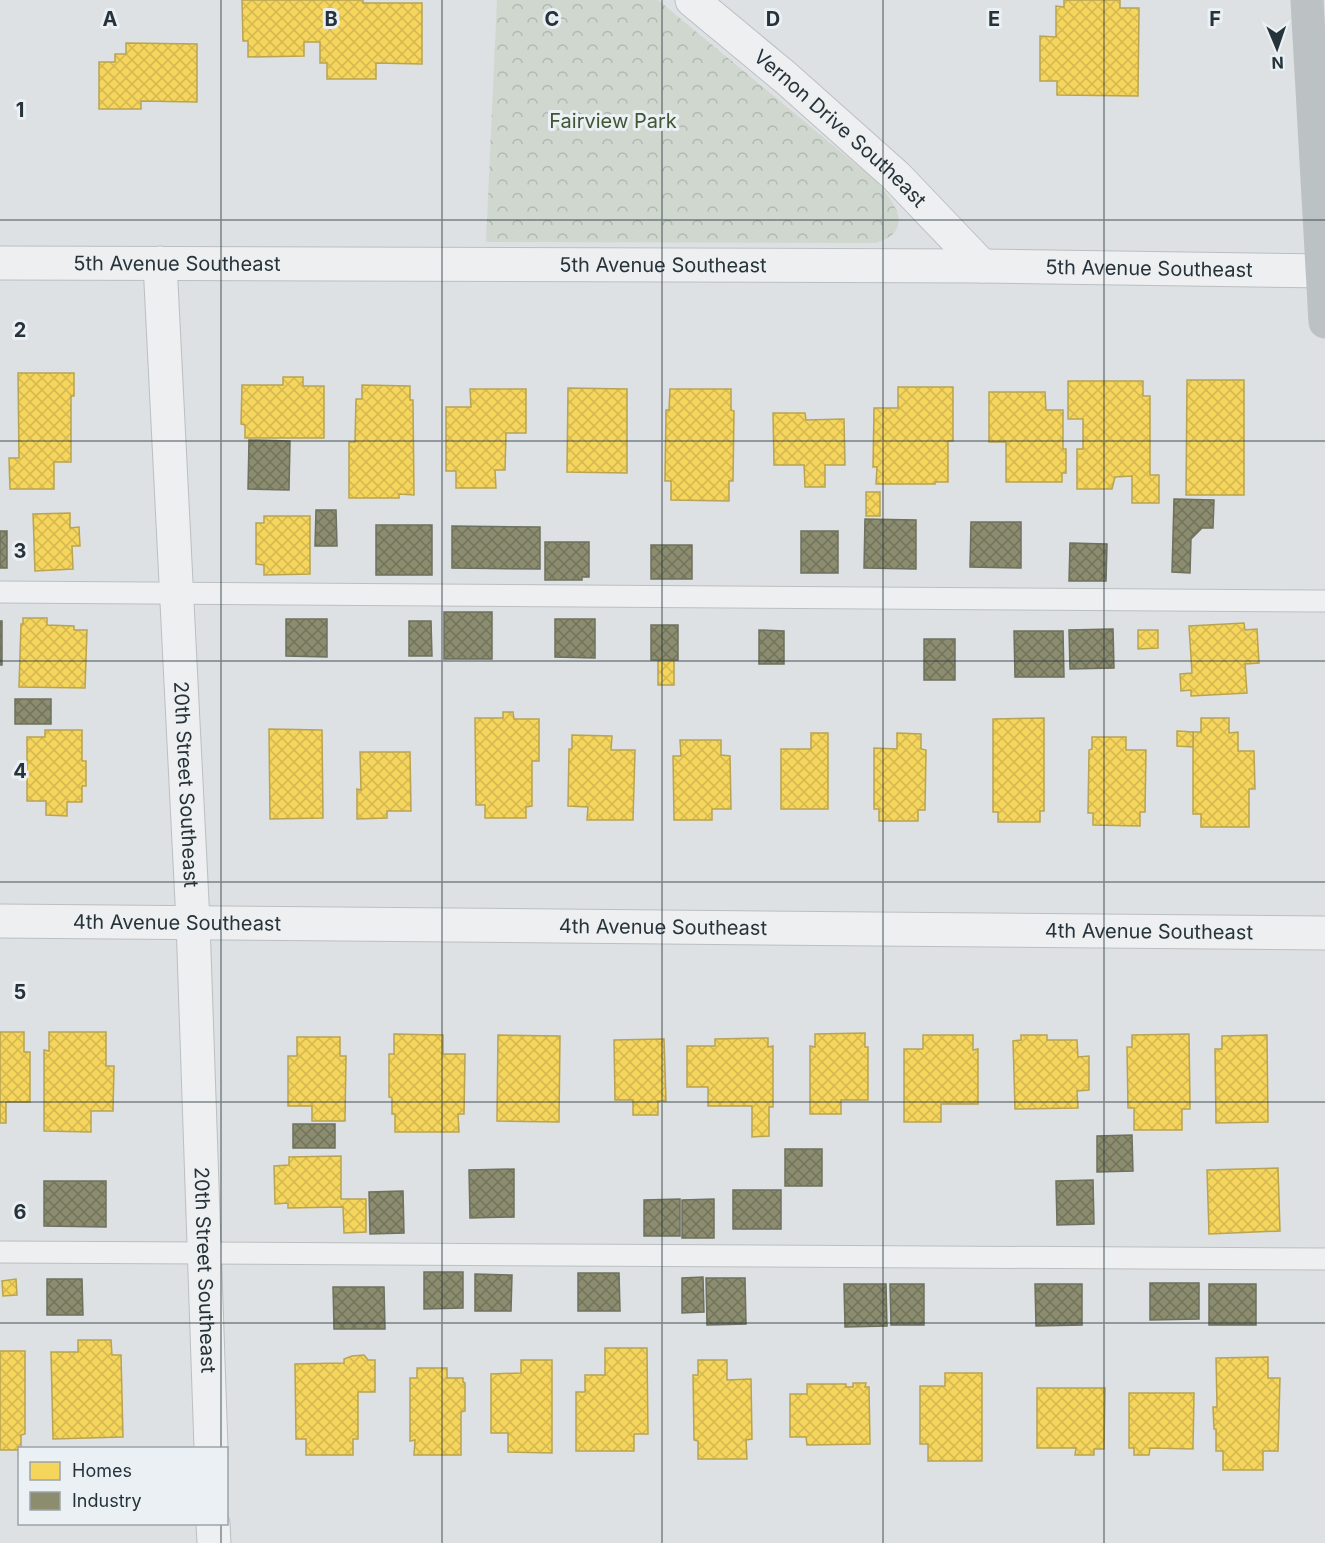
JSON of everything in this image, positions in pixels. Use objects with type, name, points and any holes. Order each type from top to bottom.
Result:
[{"type":"main road","points":[[1307,0],[1324,271],[1325,322]]},
{"type":"street","name":"Vernon Drive Southeast","points":[[692,0],[786,78],[896,176],[981,266]]},
{"type":"street","name":"5th Avenue Southeast","points":[[0,263],[981,266],[1324,271]]},
{"type":"street","name":"20th Street Southeast","points":[[160,263],[193,922],[211,1447]]},
{"type":"street","name":"4th Avenue Southeast","points":[[0,921],[1325,933]]},
{"type":"street","points":[[213,1525],[214,1543]]},
{"type":"lane","points":[[0,592],[1325,601]]},
{"type":"lane","points":[[0,1252],[1325,1259]]},
{"type":"green space","name":"Fairview Park","points":[[497,0],[658,0],[876,181],[889,197],[898,215],[896,231],[876,243],[486,242]]},
{"type":"building: Homes","points":[[242,0],[363,0],[363,3],[422,3],[422,64],[376,63],[376,79],[327,79],[327,63],[320,63],[320,42],[304,42],[304,56],[248,57],[248,41],[243,41]]},
{"type":"building: Homes","points":[[1064,0],[1120,0],[1120,8],[1139,8],[1138,96],[1057,95],[1057,81],[1040,81],[1040,36],[1056,37],[1056,6],[1064,7]]},
{"type":"building: Homes","points":[[126,43],[197,44],[197,102],[141,101],[141,109],[99,109],[99,62],[115,62],[115,54],[126,54]]},
{"type":"building: Homes","points":[[18,373],[74,373],[74,396],[71,396],[71,462],[54,462],[54,489],[10,489],[9,458],[19,458]]},
{"type":"building: Homes","points":[[283,377],[303,377],[303,386],[324,386],[324,438],[245,438],[245,425],[241,424],[242,385],[283,385]]},
{"type":"building: Homes","points":[[1187,380],[1244,380],[1244,495],[1186,495]]},
{"type":"building: Homes","points":[[1068,381],[1143,381],[1143,396],[1150,396],[1150,475],[1159,475],[1159,503],[1132,503],[1132,476],[1115,477],[1112,489],[1077,489],[1077,449],[1083,449],[1083,419],[1068,419]]},
{"type":"building: Homes","points":[[362,385],[410,386],[410,400],[413,400],[414,495],[399,494],[399,498],[349,498],[349,442],[355,442],[356,399],[362,399]]},
{"type":"building: Homes","points":[[898,387],[953,387],[953,441],[948,441],[948,482],[876,484],[877,467],[873,467],[874,408],[898,408]]},
{"type":"building: Homes","points":[[568,388],[627,389],[627,473],[567,472]]},
{"type":"building: Homes","points":[[470,389],[526,389],[526,433],[506,433],[505,470],[495,470],[496,488],[456,488],[456,471],[446,471],[446,407],[471,407]]},
{"type":"building: Homes","points":[[670,389],[731,389],[731,410],[734,411],[733,481],[729,481],[729,501],[671,500],[671,481],[665,481],[666,410],[669,410]]},
{"type":"building: Homes","points":[[989,392],[1045,392],[1046,410],[1063,410],[1063,449],[1066,449],[1066,473],[1062,473],[1062,482],[1006,482],[1006,442],[989,442]]},
{"type":"building: Homes","points":[[773,413],[805,413],[806,420],[844,419],[845,465],[825,465],[825,487],[805,487],[804,465],[774,465]]},
{"type":"building: Homes","points":[[866,492],[880,492],[880,516],[866,516]]},
{"type":"building: Homes","points":[[70,513],[70,528],[79,527],[80,546],[72,546],[73,569],[35,571],[33,514]]},
{"type":"building: Homes","points":[[264,516],[310,516],[310,574],[264,575],[264,565],[256,564],[256,523],[264,523]]},
{"type":"building: Homes","points":[[23,618],[47,618],[47,625],[74,626],[74,630],[87,630],[85,688],[19,687]]},
{"type":"building: Homes","points":[[1244,623],[1245,630],[1257,629],[1259,663],[1245,664],[1247,693],[1191,696],[1191,690],[1181,691],[1180,674],[1192,673],[1189,626]]},
{"type":"building: Homes","points":[[1138,630],[1158,630],[1158,648],[1138,649]]},
{"type":"building: Homes","points":[[658,660],[674,660],[674,685],[658,685]]},
{"type":"building: Homes","points":[[503,712],[513,712],[514,719],[539,719],[539,761],[532,761],[532,806],[526,807],[526,818],[485,818],[485,805],[476,805],[475,718],[503,718]]},
{"type":"building: Homes","points":[[1044,718],[1044,811],[1040,811],[1040,822],[998,822],[998,812],[993,812],[993,719]]},
{"type":"building: Homes","points":[[1201,718],[1229,718],[1229,733],[1238,732],[1238,751],[1254,751],[1255,789],[1249,789],[1249,827],[1201,827],[1201,814],[1193,814],[1193,732],[1201,732]]},
{"type":"building: Homes","points":[[269,729],[322,730],[323,818],[270,819]]},
{"type":"building: Homes","points":[[45,730],[82,730],[82,761],[86,761],[86,786],[82,786],[82,802],[67,802],[67,816],[46,815],[46,801],[27,801],[27,737],[45,737]]},
{"type":"building: Homes","points":[[1177,731],[1193,732],[1193,747],[1177,746]]},
{"type":"building: Homes","points":[[811,733],[828,733],[828,809],[781,809],[781,749],[811,749]]},
{"type":"building: Homes","points":[[897,733],[921,734],[921,749],[926,750],[925,810],[918,810],[918,821],[879,821],[879,809],[874,809],[874,748],[897,749]]},
{"type":"building: Homes","points":[[572,735],[612,736],[611,750],[635,750],[633,820],[587,820],[588,807],[568,806],[569,749],[572,749]]},
{"type":"building: Homes","points":[[1092,737],[1126,737],[1126,750],[1146,750],[1145,812],[1140,812],[1140,826],[1093,825],[1093,813],[1088,813],[1089,750],[1092,749]]},
{"type":"building: Homes","points":[[680,740],[721,740],[721,755],[730,756],[731,809],[712,809],[712,820],[674,820],[673,756],[681,756]]},
{"type":"building: Homes","points":[[360,752],[410,752],[411,811],[387,811],[387,818],[357,819],[357,789],[361,790]]},
{"type":"building: Homes","points":[[0,1032],[24,1032],[24,1052],[30,1052],[30,1102],[6,1102],[6,1123],[0,1123]]},
{"type":"building: Homes","points":[[49,1032],[106,1032],[106,1066],[114,1066],[113,1111],[91,1111],[91,1132],[44,1131],[44,1050],[49,1051]]},
{"type":"building: Homes","points":[[865,1033],[865,1047],[868,1047],[868,1100],[841,1100],[841,1114],[810,1114],[810,1046],[815,1047],[815,1034]]},
{"type":"building: Homes","points":[[394,1034],[443,1035],[443,1054],[465,1054],[464,1114],[458,1114],[459,1132],[395,1132],[395,1114],[392,1114],[392,1098],[389,1097],[389,1054],[394,1054]]},
{"type":"building: Homes","points":[[1189,1034],[1190,1109],[1182,1109],[1182,1130],[1134,1130],[1134,1108],[1128,1108],[1127,1047],[1132,1047],[1132,1035]]},
{"type":"building: Homes","points":[[498,1035],[560,1036],[559,1122],[497,1121]]},
{"type":"building: Homes","points":[[923,1035],[973,1035],[973,1050],[978,1049],[978,1104],[941,1104],[941,1122],[904,1122],[904,1049],[923,1049]]},
{"type":"building: Homes","points":[[1021,1035],[1047,1035],[1047,1040],[1077,1040],[1078,1057],[1089,1056],[1089,1090],[1077,1091],[1078,1108],[1015,1109],[1013,1041],[1021,1040]]},
{"type":"building: Homes","points":[[1267,1035],[1268,1122],[1216,1123],[1215,1049],[1222,1049],[1222,1036]]},
{"type":"building: Homes","points":[[297,1037],[340,1037],[340,1056],[346,1056],[345,1121],[312,1121],[312,1106],[288,1106],[288,1056],[297,1056]]},
{"type":"building: Homes","points":[[768,1038],[768,1047],[773,1046],[773,1107],[769,1107],[769,1136],[752,1137],[752,1106],[708,1106],[708,1087],[687,1087],[687,1046],[715,1046],[715,1039]]},
{"type":"building: Homes","points":[[664,1039],[666,1101],[658,1101],[658,1115],[633,1115],[633,1100],[615,1100],[614,1040]]},
{"type":"building: Homes","points":[[341,1156],[341,1199],[366,1199],[366,1232],[344,1233],[343,1207],[288,1208],[288,1203],[275,1204],[274,1166],[289,1165],[289,1157]]},
{"type":"building: Homes","points":[[1278,1168],[1280,1231],[1209,1234],[1207,1170]]},
{"type":"building: Homes","points":[[16,1279],[17,1295],[3,1296],[2,1281]]},
{"type":"building: Homes","points":[[78,1340],[111,1340],[112,1355],[121,1355],[123,1437],[53,1439],[51,1352],[78,1352]]},
{"type":"building: Homes","points":[[605,1348],[647,1348],[648,1434],[634,1434],[634,1451],[576,1451],[576,1392],[585,1392],[585,1375],[605,1375]]},
{"type":"building: Homes","points":[[0,1351],[25,1351],[25,1434],[21,1435],[21,1447],[18,1447],[18,1450],[0,1450]]},
{"type":"building: Homes","points":[[364,1355],[368,1360],[375,1360],[375,1392],[358,1392],[358,1439],[353,1439],[353,1455],[306,1455],[306,1439],[296,1439],[295,1364],[344,1363],[344,1359]]},
{"type":"building: Homes","points":[[1268,1357],[1268,1378],[1280,1378],[1278,1451],[1263,1451],[1263,1470],[1223,1470],[1223,1451],[1216,1451],[1216,1429],[1214,1429],[1213,1407],[1217,1407],[1216,1358]]},
{"type":"building: Homes","points":[[521,1360],[552,1360],[552,1453],[508,1452],[508,1433],[491,1433],[491,1374],[521,1373]]},
{"type":"building: Homes","points":[[698,1360],[727,1360],[727,1380],[751,1379],[752,1439],[746,1440],[747,1459],[698,1459],[698,1441],[694,1440],[693,1375],[698,1375]]},
{"type":"building: Homes","points":[[417,1368],[447,1368],[447,1378],[463,1378],[465,1411],[461,1412],[461,1455],[414,1455],[415,1440],[410,1441],[410,1378],[417,1378]]},
{"type":"building: Homes","points":[[945,1373],[982,1373],[982,1461],[928,1461],[928,1444],[920,1444],[920,1386],[945,1386]]},
{"type":"building: Homes","points":[[853,1383],[866,1383],[865,1387],[869,1387],[870,1444],[807,1445],[806,1437],[790,1437],[790,1394],[807,1394],[807,1384],[846,1384],[846,1387],[853,1387]]},
{"type":"building: Homes","points":[[1037,1388],[1105,1388],[1104,1449],[1094,1449],[1094,1455],[1075,1455],[1076,1448],[1037,1448]]},
{"type":"building: Homes","points":[[1129,1393],[1194,1393],[1193,1449],[1150,1448],[1149,1455],[1134,1455],[1134,1448],[1129,1448]]},
{"type":"building: Industry","points":[[249,440],[290,441],[289,490],[248,489]]},
{"type":"building: Industry","points":[[1174,499],[1214,500],[1213,528],[1202,528],[1191,539],[1190,573],[1172,572]]},
{"type":"building: Industry","points":[[316,510],[336,510],[337,546],[315,546]]},
{"type":"building: Industry","points":[[865,519],[916,520],[916,569],[864,568]]},
{"type":"building: Industry","points":[[971,522],[1021,522],[1021,568],[970,567]]},
{"type":"building: Industry","points":[[376,525],[432,525],[432,575],[376,575]]},
{"type":"building: Industry","points":[[452,526],[540,527],[540,569],[452,568]]},
{"type":"building: Industry","points":[[0,531],[7,531],[7,568],[0,568]]},
{"type":"building: Industry","points":[[801,531],[838,531],[838,573],[801,573]]},
{"type":"building: Industry","points":[[545,542],[589,542],[589,577],[582,577],[582,580],[545,580]]},
{"type":"building: Industry","points":[[1070,543],[1107,544],[1106,581],[1069,581]]},
{"type":"building: Industry","points":[[651,545],[692,545],[692,579],[651,579]]},
{"type":"building: Industry","points":[[444,612],[492,612],[492,659],[444,659]]},
{"type":"building: Industry","points":[[286,619],[327,619],[327,657],[286,656]]},
{"type":"building: Industry","points":[[555,619],[595,619],[595,658],[555,657]]},
{"type":"building: Industry","points":[[0,621],[2,621],[2,665],[0,665]]},
{"type":"building: Industry","points":[[409,621],[431,621],[432,656],[409,656]]},
{"type":"building: Industry","points":[[651,625],[678,625],[678,660],[651,660]]},
{"type":"building: Industry","points":[[1113,629],[1114,668],[1070,669],[1069,630]]},
{"type":"building: Industry","points":[[759,630],[784,631],[784,664],[759,664]]},
{"type":"building: Industry","points":[[1014,631],[1063,631],[1064,677],[1015,677]]},
{"type":"building: Industry","points":[[924,639],[955,639],[955,680],[924,680]]},
{"type":"building: Industry","points":[[15,699],[51,699],[51,724],[15,724]]},
{"type":"building: Industry","points":[[293,1124],[335,1124],[335,1148],[293,1148]]},
{"type":"building: Industry","points":[[1132,1135],[1133,1171],[1097,1172],[1097,1136]]},
{"type":"building: Industry","points":[[785,1149],[822,1149],[822,1186],[785,1186]]},
{"type":"building: Industry","points":[[514,1169],[514,1217],[470,1218],[469,1170]]},
{"type":"building: Industry","points":[[1093,1180],[1094,1224],[1057,1225],[1056,1181]]},
{"type":"building: Industry","points":[[44,1181],[106,1181],[106,1227],[44,1226]]},
{"type":"building: Industry","points":[[733,1190],[781,1190],[781,1229],[733,1229]]},
{"type":"building: Industry","points":[[403,1191],[404,1233],[370,1234],[369,1192]]},
{"type":"building: Industry","points":[[680,1199],[680,1236],[644,1236],[644,1200]]},
{"type":"building: Industry","points":[[714,1199],[714,1238],[682,1238],[682,1200]]},
{"type":"building: Industry","points":[[424,1272],[463,1272],[463,1308],[424,1309]]},
{"type":"building: Industry","points":[[578,1273],[619,1273],[620,1311],[578,1311]]},
{"type":"building: Industry","points":[[475,1274],[512,1275],[511,1311],[475,1311]]},
{"type":"building: Industry","points":[[703,1277],[704,1312],[682,1313],[682,1278]]},
{"type":"building: Industry","points":[[706,1278],[745,1278],[746,1324],[707,1325]]},
{"type":"building: Industry","points":[[47,1279],[82,1279],[83,1315],[47,1315]]},
{"type":"building: Industry","points":[[1150,1283],[1199,1283],[1199,1319],[1150,1320]]},
{"type":"building: Industry","points":[[844,1284],[886,1284],[887,1326],[845,1327]]},
{"type":"building: Industry","points":[[890,1284],[924,1284],[924,1325],[891,1325]]},
{"type":"building: Industry","points":[[1035,1284],[1082,1284],[1082,1325],[1036,1326]]},
{"type":"building: Industry","points":[[1209,1284],[1256,1284],[1256,1325],[1209,1325]]},
{"type":"building: Industry","points":[[333,1287],[384,1287],[385,1329],[334,1329]]}]
